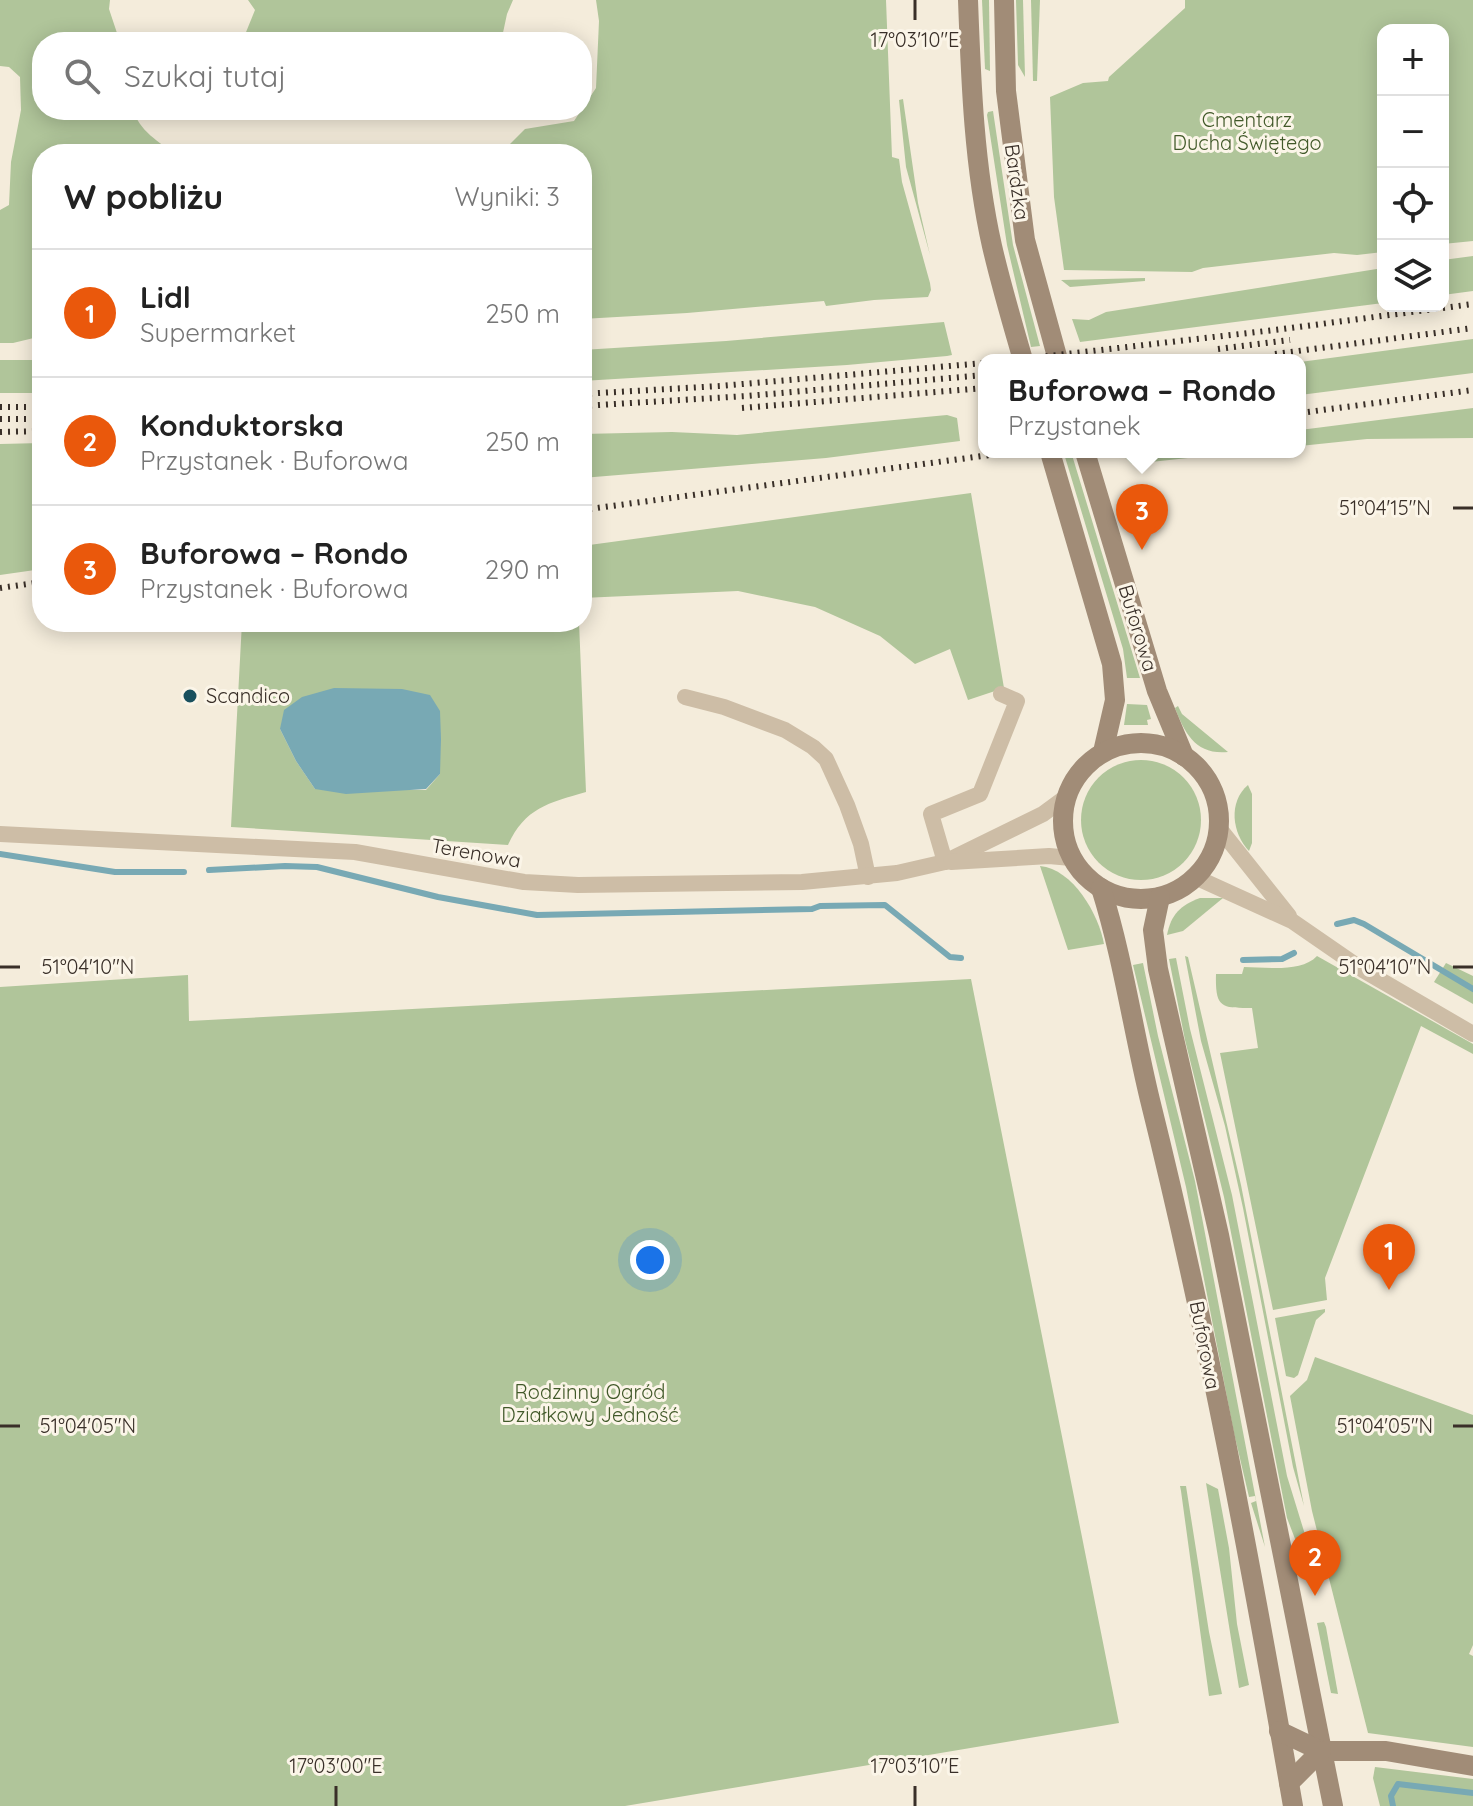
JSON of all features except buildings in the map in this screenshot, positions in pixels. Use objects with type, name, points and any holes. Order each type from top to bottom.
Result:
[{"type":"main road","name":"Bardzka","points":[[968,0],[982,184],[992,244],[1021,354]]},
{"type":"main road","name":"Bardzka","points":[[1004,0],[1006,91],[1025,240],[1056,354]]},
{"type":"main road","name":"Buforowa","points":[[1052,458],[1112,664],[1115,700],[1103,752]]},
{"type":"main road","name":"Buforowa","points":[[1087,458],[1157,691],[1184,756]]},
{"type":"main road","points":[[1128,744],[1153,744],[1184,756],[1199,769],[1209,784],[1218,810],[1219,828],[1206,864],[1186,885],[1160,897],[1129,898],[1101,888],[1071,858],[1063,834],[1062,816],[1066,797],[1075,778],[1103,752],[1128,744]]},
{"type":"main road","name":"Buforowa","points":[[1101,888],[1119,947],[1150,1099],[1179,1219],[1293,1806]]},
{"type":"main road","name":"Buforowa","points":[[1160,897],[1153,930],[1156,960],[1219,1235],[1333,1806]]},
{"type":"main road","points":[[1279,1731],[1321,1751],[1386,1751],[1473,1766]]},
{"type":"main road","points":[[1289,1783],[1321,1751]]},
{"type":"street","points":[[945,862],[931,814],[980,794],[1017,701],[1001,694]]},
{"type":"street","points":[[685,697],[796,735],[826,759],[857,831],[868,877]]},
{"type":"street","name":"Terenowa","points":[[945,862],[1043,814],[1066,797]]},
{"type":"street","points":[[1219,828],[1292,921]]},
{"type":"street","name":"Terenowa","points":[[0,834],[355,852],[524,882],[578,885],[802,882],[897,873],[945,862],[1049,856],[1071,858]]},
{"type":"street","points":[[1195,877],[1292,921],[1363,970],[1473,1034]]},
{"type":"green space","points":[[0,0],[110,0],[109,9],[117,32],[32,32],[32,120],[138,120],[161,144],[32,144],[32,338],[13,343],[0,343],[0,210],[9,205],[11,162],[21,110],[20,77],[9,67],[0,66]]},
{"type":"green space","points":[[248,0],[513,0],[503,32],[246,32],[255,10]]},
{"type":"green space","points":[[596,0],[886,0],[892,157],[899,159],[902,182],[930,283],[928,297],[826,306],[824,301],[592,318],[592,144],[510,144],[525,129],[592,120],[599,21]]},
{"type":"green space","points":[[982,0],[989,0],[990,71],[985,69]]},
{"type":"green space","points":[[1016,0],[1023,0],[1025,77],[1018,65]]},
{"type":"green space","points":[[1031,0],[1040,0],[1037,81],[1033,81]]},
{"type":"green space","name":"Cmentarz Ducha Świętego","points":[[1185,0],[1473,0],[1473,241],[1449,243],[1449,24],[1377,24],[1377,253],[1334,253],[1203,268],[1192,272],[1064,270],[1054,197],[1050,97],[1083,83],[1108,81],[1185,8]]},
{"type":"green space","points":[[903,99],[918,203],[930,255],[906,167],[899,100]]},
{"type":"green space","points":[[993,111],[1013,245],[1040,346],[1031,347],[1007,245],[987,115]]},
{"type":"green space","points":[[1473,256],[1473,291],[1449,294],[1449,259]]},
{"type":"green space","points":[[1377,269],[1377,304],[1080,342],[1072,319],[1089,320],[1106,312]]},
{"type":"green space","points":[[1145,278],[1145,281],[1070,287],[1061,280]]},
{"type":"green space","points":[[944,322],[952,355],[847,365],[592,380],[592,349]]},
{"type":"green space","points":[[1473,339],[1473,373],[1306,394],[1306,361]]},
{"type":"green space","points":[[0,360],[32,360],[32,393],[0,393]]},
{"type":"green space","points":[[1473,408],[1473,438],[1367,439],[1306,445],[1306,429]]},
{"type":"green space","points":[[947,415],[957,418],[960,441],[826,458],[592,477],[592,434],[672,432],[737,435]]},
{"type":"green space","points":[[32,443],[32,570],[0,575],[0,444]]},
{"type":"green space","points":[[1065,458],[1073,458],[1140,678],[1127,678],[1123,649]]},
{"type":"green space","points":[[1126,458],[1188,458],[1132,464]]},
{"type":"green space","points":[[971,493],[1004,688],[968,700],[950,649],[915,664],[880,636],[815,607],[738,591],[592,598],[592,545]]},
{"type":"green space","points":[[241,632],[579,632],[586,792],[560,800],[530,815],[508,845],[231,827]],"holes":[[[440,711],[440,774],[426,790],[315,789],[280,729]]]},
{"type":"green space","points":[[1127,704],[1147,705],[1151,719],[1147,720],[1148,725],[1124,725]]},
{"type":"green space","points":[[1178,706],[1182,714],[1228,752],[1208,750],[1193,741],[1175,708]]},
{"type":"green space","points":[[1141,760],[1164,765],[1183,778],[1196,797],[1201,820],[1196,843],[1183,862],[1164,875],[1141,880],[1118,875],[1099,862],[1086,843],[1081,820],[1086,797],[1099,778],[1118,765]]},
{"type":"green space","points":[[1248,785],[1252,794],[1252,843],[1249,851],[1239,835],[1235,818],[1237,800]]},
{"type":"green space","points":[[1040,866],[1063,875],[1073,884],[1097,920],[1104,944],[1068,950]]},
{"type":"green space","points":[[1200,898],[1223,898],[1183,931],[1167,935],[1178,911]]},
{"type":"green space","points":[[1185,956],[1188,957],[1241,1185],[1304,1506],[1293,1467],[1243,1208],[1225,1126],[1201,1041]]},
{"type":"green space","points":[[1317,956],[1473,1044],[1473,1054],[1421,1026],[1325,1278],[1327,1300],[1273,1310],[1220,1053],[1258,1048],[1252,1008],[1222,1004],[1217,994],[1216,974],[1242,974],[1244,967],[1293,967]]},
{"type":"green space","points":[[1176,958],[1190,1029],[1232,1195],[1287,1476],[1311,1554],[1302,1557],[1287,1518],[1224,1197],[1185,1040],[1169,959]]},
{"type":"green space","points":[[1143,963],[1195,1181],[1265,1547],[1251,1503],[1256,1501],[1255,1496],[1249,1497],[1234,1433],[1186,1187],[1133,965]]},
{"type":"green space","points":[[1446,963],[1473,976],[1473,1004],[1434,982]]},
{"type":"green space","name":"Rodzinny Ogród Działkowy Jedność","points":[[188,975],[189,1021],[971,979],[1119,1723],[625,1806],[0,1806],[0,987]]},
{"type":"green space","points":[[1325,1309],[1316,1320],[1298,1375],[1294,1378],[1286,1376],[1275,1318]]},
{"type":"green space","points":[[1315,1357],[1473,1415],[1473,1645],[1469,1654],[1473,1656],[1473,1747],[1368,1733],[1312,1511],[1290,1396],[1307,1380]]},
{"type":"green space","points":[[1206,1483],[1218,1489],[1229,1548],[1237,1624],[1249,1685],[1239,1688]]},
{"type":"green space","points":[[1180,1486],[1186,1486],[1222,1694],[1209,1696]]},
{"type":"green space","points":[[1324,1622],[1338,1694],[1331,1693],[1317,1623]]},
{"type":"green space","points":[[1375,1767],[1473,1779],[1473,1806],[1380,1806],[1373,1778]]},
{"type":"water","points":[[334,688],[402,689],[430,695],[440,711],[440,774],[426,789],[346,794],[315,789],[280,729],[284,710],[302,697]]},
{"type":"waterway","points":[[0,854],[115,872],[184,872]]},
{"type":"waterway","points":[[209,870],[317,867],[438,897],[537,915],[885,905],[950,957],[961,958]]},
{"type":"waterway","points":[[1337,924],[1354,920],[1364,924],[1473,989]]},
{"type":"waterway","points":[[1243,960],[1282,959],[1294,953]]},
{"type":"waterway","points":[[1393,1806],[1391,1796],[1398,1784],[1473,1793]]},
{"type":"railway","points":[[1066,354],[1473,304]]},
{"type":"railway","points":[[1275,354],[1473,328]]},
{"type":"railway","points":[[1218,349],[1290,340]]},
{"type":"railway","points":[[592,393],[720,386],[978,364]]},
{"type":"railway","points":[[592,405],[747,396],[978,376]]},
{"type":"railway","points":[[742,408],[978,388]]},
{"type":"railway","points":[[1306,412],[1473,390]]},
{"type":"railway","points":[[0,407],[32,407]]},
{"type":"railway","points":[[0,419],[32,419]]},
{"type":"railway","points":[[0,432],[32,431]]},
{"type":"railway","points":[[592,509],[978,457]]},
{"type":"railway","points":[[0,588],[32,583]]},
{"type":"place","name":"Buforowa – Rondo","points":[[1142,550]]},
{"type":"place","name":"Scandico","points":[[190,696]]},
{"type":"place","name":"Lidl","points":[[1389,1290]]},
{"type":"place","name":"Konduktorska","points":[[1315,1596]]}]
